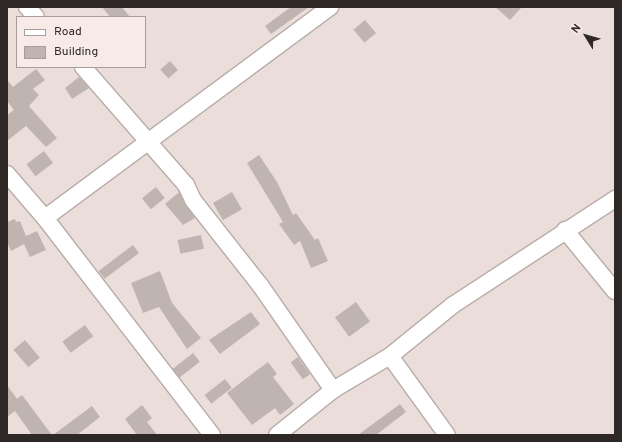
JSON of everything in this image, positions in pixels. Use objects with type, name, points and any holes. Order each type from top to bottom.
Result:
[{"type":"street","points":[[27,7],[35,16]]},
{"type":"street","points":[[45,218],[330,7]]},
{"type":"street","points":[[84,68],[186,185],[193,200],[260,286],[333,390]]},
{"type":"street","points":[[7,174],[45,218],[212,435]]},
{"type":"street","points":[[277,435],[333,390],[390,356],[453,305],[565,230],[615,200]]},
{"type":"street","points":[[565,230],[615,291]]},
{"type":"street","points":[[390,356],[447,435]]},
{"type":"building","points":[[102,7],[122,7],[129,16],[109,16]]},
{"type":"building","points":[[291,7],[309,7],[271,34],[265,26]]},
{"type":"building","points":[[495,7],[522,7],[510,20]]},
{"type":"building","points":[[365,20],[376,33],[364,43],[354,30]]},
{"type":"building","points":[[170,61],[178,70],[168,79],[160,70]]},
{"type":"building","points":[[36,69],[45,80],[33,89],[39,95],[29,106],[57,138],[46,147],[26,126],[7,141],[7,115],[14,110],[7,101],[7,80],[13,87]]},
{"type":"building","points":[[79,77],[89,88],[72,99],[65,88]]},
{"type":"building","points":[[44,151],[53,163],[35,176],[26,164]]},
{"type":"building","points":[[259,155],[277,182],[293,215],[296,213],[315,240],[318,238],[328,261],[311,268],[300,241],[294,245],[279,224],[283,222],[247,163]]},
{"type":"building","points":[[156,187],[165,198],[151,209],[142,198]]},
{"type":"building","points":[[179,192],[195,218],[183,225],[165,204]]},
{"type":"building","points":[[232,192],[242,209],[223,220],[213,203]]},
{"type":"building","points":[[15,219],[16,222],[20,221],[26,236],[37,231],[46,250],[30,257],[24,244],[11,251],[7,242],[7,222]]},
{"type":"building","points":[[201,235],[204,249],[180,254],[178,240]]},
{"type":"building","points":[[133,245],[139,253],[105,279],[99,271]]},
{"type":"building","points":[[160,271],[172,303],[201,338],[187,349],[159,307],[143,313],[131,283]]},
{"type":"building","points":[[356,302],[370,321],[349,337],[335,317]]},
{"type":"building","points":[[251,312],[260,324],[220,354],[209,340]]},
{"type":"building","points":[[85,325],[93,336],[71,353],[62,341]]},
{"type":"building","points":[[25,340],[40,358],[28,367],[14,350]]},
{"type":"building","points":[[193,353],[200,362],[179,378],[173,369]]},
{"type":"building","points":[[298,357],[310,374],[303,379],[291,362]]},
{"type":"building","points":[[268,362],[277,374],[273,377],[294,404],[280,415],[275,408],[252,425],[227,393]]},
{"type":"building","points":[[225,379],[232,388],[211,404],[205,395]]},
{"type":"building","points":[[7,385],[17,399],[22,395],[52,435],[32,435],[15,411],[7,417]]},
{"type":"building","points":[[400,404],[406,412],[376,435],[358,435]]},
{"type":"building","points":[[142,405],[152,418],[147,422],[157,435],[137,435],[125,419]]},
{"type":"building","points":[[92,406],[100,417],[77,435],[53,435]]}]
